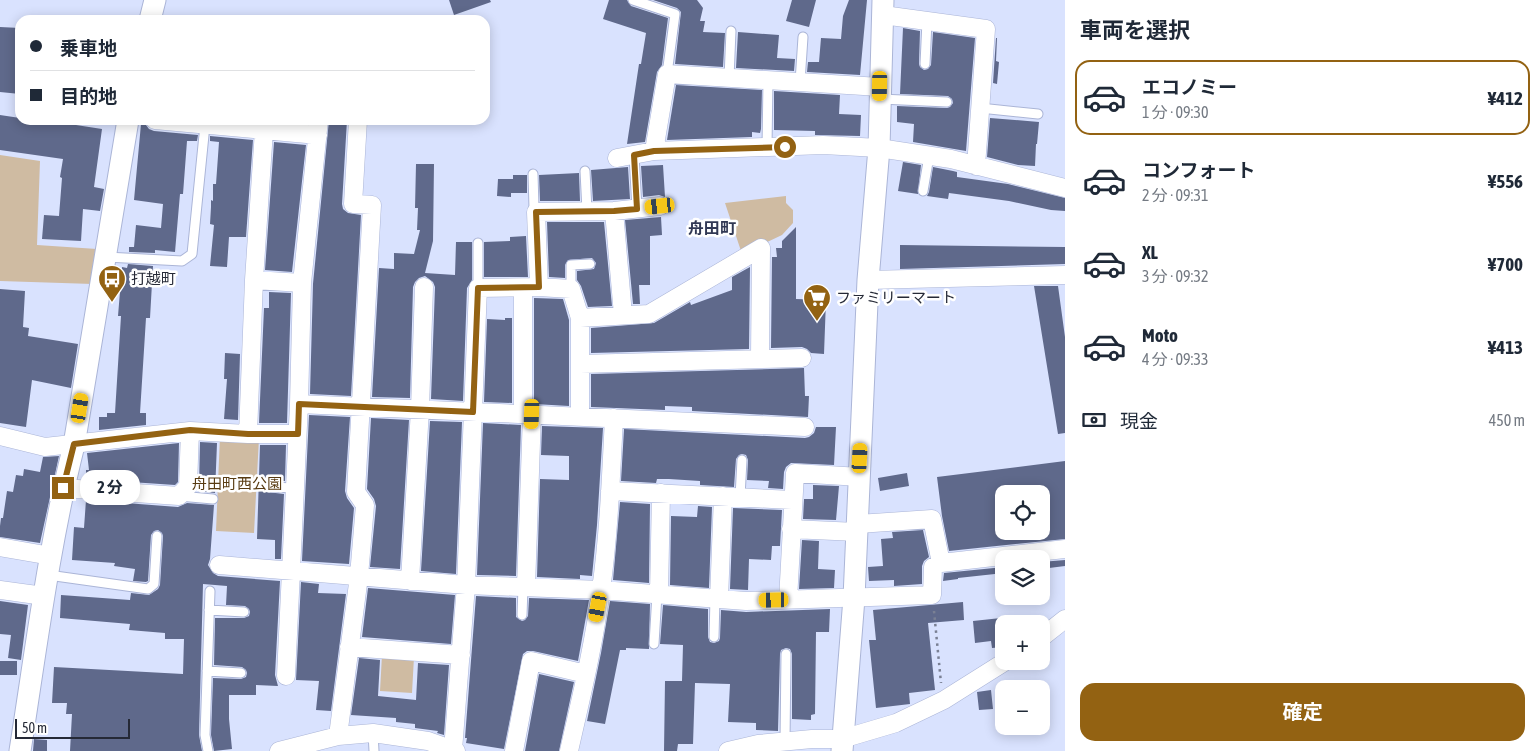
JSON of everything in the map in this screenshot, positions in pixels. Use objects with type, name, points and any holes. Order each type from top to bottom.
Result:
[{"type":"street","points":[[151,15],[155,0]]},
{"type":"street","points":[[842,745],[854,598],[868,280],[879,148],[883,8],[927,21],[986,29],[976,166]]},
{"type":"street","points":[[654,151],[667,74],[800,82],[880,92]]},
{"type":"street","points":[[20,751],[49,565],[63,488],[74,444],[127,125]]},
{"type":"street","points":[[205,125],[264,130],[318,128],[302,283],[298,434],[286,676]]},
{"type":"street","points":[[338,736],[366,505],[356,492],[372,205],[353,204],[358,125]]},
{"type":"street","points":[[248,434],[254,280],[264,130]]},
{"type":"street","points":[[625,156],[654,151],[822,145],[879,148],[976,166],[1065,188]]},
{"type":"street","points":[[524,587],[531,287],[536,212],[614,211],[660,206]]},
{"type":"street","points":[[614,211],[623,316]]},
{"type":"street","points":[[580,318],[649,314],[762,248],[760,359]]},
{"type":"street","points":[[868,280],[1065,275]]},
{"type":"street","points":[[254,280],[302,283]]},
{"type":"street","points":[[410,581],[420,409],[424,287]]},
{"type":"street","points":[[279,751],[338,736],[374,733],[428,741],[452,750],[466,585],[478,288],[531,287],[571,289],[580,318],[580,416]]},
{"type":"street","points":[[580,364],[802,358]]},
{"type":"street","points":[[299,404],[805,427]]},
{"type":"street","points":[[569,751],[586,674],[601,590],[610,491],[614,418]]},
{"type":"street","points":[[63,488],[179,496],[188,486],[190,430]]},
{"type":"street","points":[[0,436],[45,447],[190,430],[248,434],[298,434]]},
{"type":"street","points":[[788,600],[792,500],[795,473],[860,477]]},
{"type":"street","points":[[610,491],[792,500]]},
{"type":"street","points":[[658,594],[661,493]]},
{"type":"street","points":[[717,599],[732,497]]},
{"type":"street","points":[[791,530],[857,528],[932,518],[941,563]]},
{"type":"street","points":[[0,547],[49,565]]},
{"type":"street","points":[[218,565],[466,585],[601,590],[746,601],[932,595],[933,567],[941,563],[1065,549]]},
{"type":"street","points":[[0,590],[44,596]]},
{"type":"street","points":[[1050,631],[1065,619]]},
{"type":"street","points":[[349,647],[461,655]]},
{"type":"street","points":[[514,751],[531,661],[586,674]]},
{"type":"street","points":[[728,751],[758,744],[785,742],[812,745],[842,745],[896,723],[944,700],[995,668]]},
{"type":"lane","points":[[633,0],[674,14],[667,74]]},
{"type":"lane","points":[[925,64],[927,21]]},
{"type":"lane","points":[[729,78],[731,31]]},
{"type":"lane","points":[[800,82],[803,37]]},
{"type":"lane","points":[[766,147],[768,80]]},
{"type":"lane","points":[[880,92],[947,102]]},
{"type":"lane","points":[[980,108],[1038,114]]},
{"type":"lane","points":[[105,257],[182,261],[192,254],[205,125]]},
{"type":"lane","points":[[625,156],[637,209]]},
{"type":"lane","points":[[923,191],[929,156]]},
{"type":"lane","points":[[584,171],[587,211]]},
{"type":"lane","points":[[533,174],[534,208],[536,212]]},
{"type":"lane","points":[[478,244],[478,288]]},
{"type":"lane","points":[[571,289],[571,265],[590,264]]},
{"type":"lane","points":[[732,497],[742,460]]},
{"type":"lane","points":[[270,487],[295,488]]},
{"type":"lane","points":[[179,496],[213,500]]},
{"type":"lane","points":[[49,565],[148,589],[154,584],[157,536]]},
{"type":"lane","points":[[522,615],[524,587]]},
{"type":"lane","points":[[208,751],[205,734],[210,591]]},
{"type":"lane","points":[[654,644],[658,594]]},
{"type":"lane","points":[[714,637],[717,599]]},
{"type":"lane","points":[[209,610],[244,612]]},
{"type":"lane","points":[[785,742],[786,654]]},
{"type":"lane","points":[[207,671],[241,672]]},
{"type":"lane","points":[[374,733],[374,751]]},
{"type":"path","points":[[932,595],[935,635],[944,700]]},
{"type":"green space","points":[[0,155],[40,161],[37,245],[97,249],[93,284],[0,281]]},
{"type":"green space","points":[[786,196],[786,203],[793,210],[793,223],[782,235],[742,254],[725,203]]},
{"type":"green space","name":"舟田町西公園","points":[[220,436],[259,438],[254,533],[216,531]]},
{"type":"green space","points":[[382,655],[414,657],[412,693],[380,691]]},
{"type":"building","points":[[449,0],[490,0],[491,2],[454,15]]},
{"type":"building","points":[[609,0],[627,0],[631,6],[668,18],[662,65],[657,72],[645,142],[627,144],[639,64],[641,64],[646,33],[603,19]]},
{"type":"building","points":[[653,0],[697,0],[703,8],[700,21],[705,21],[703,32],[725,33],[723,67],[675,64],[681,12],[677,8]]},
{"type":"building","points":[[792,0],[816,0],[809,27],[786,21]]},
{"type":"building","points":[[849,0],[867,0],[860,75],[807,72],[808,62],[819,62],[821,38],[841,39],[843,16]]},
{"type":"building","points":[[0,27],[15,28],[15,94],[0,92]]},
{"type":"building","points":[[903,28],[920,31],[919,64],[924,70],[928,69],[931,65],[933,32],[975,38],[966,151],[913,142],[914,124],[897,122],[897,106],[947,108],[953,103],[952,99],[948,96],[900,94]]},
{"type":"building","points":[[738,32],[779,35],[777,58],[795,59],[794,71],[736,68]]},
{"type":"building","points":[[996,38],[996,61],[999,62],[997,84],[993,83]]},
{"type":"building","points":[[676,85],[762,90],[760,133],[752,132],[752,137],[667,140]]},
{"type":"building","points":[[774,91],[840,95],[839,114],[861,115],[860,136],[815,135],[815,131],[774,130]]},
{"type":"building","points":[[0,115],[15,117],[15,125],[76,125],[102,129],[94,187],[104,189],[100,211],[83,209],[81,241],[42,239],[44,215],[59,216],[62,178],[60,177],[63,159],[0,150]]},
{"type":"building","points":[[990,118],[1039,122],[1035,166],[1018,165],[987,157]]},
{"type":"building","points":[[141,125],[146,125],[154,131],[198,135],[197,141],[187,141],[183,194],[180,194],[175,252],[155,250],[155,253],[129,252],[129,247],[134,247],[136,225],[161,228],[163,204],[134,200]]},
{"type":"building","points":[[329,125],[347,125],[342,204],[343,209],[348,213],[361,215],[351,396],[310,394],[313,284]]},
{"type":"building","points":[[210,136],[253,140],[246,237],[229,237],[227,267],[210,266],[214,225],[210,224],[211,200],[213,201],[213,184],[216,184],[219,142],[210,141]]},
{"type":"building","points":[[274,142],[306,145],[292,272],[265,270]]},
{"type":"building","points":[[903,162],[921,165],[918,194],[898,191]]},
{"type":"building","points":[[416,164],[434,164],[433,241],[425,273],[455,275],[456,242],[472,242],[472,280],[467,288],[463,401],[431,399],[435,287],[433,282],[425,276],[419,278],[413,287],[410,398],[372,397],[379,268],[394,269],[394,253],[414,254],[420,230],[417,230],[418,208],[415,208]]},
{"type":"building","points":[[663,165],[665,197],[659,195],[643,197],[641,166]]},
{"type":"building","points":[[628,167],[630,199],[593,201],[591,170]]},
{"type":"building","points":[[933,167],[957,172],[957,177],[1008,184],[1065,198],[1065,211],[949,193],[948,199],[927,196]]},
{"type":"building","points":[[579,173],[580,201],[540,201],[539,175]]},
{"type":"building","points":[[513,175],[527,175],[527,193],[511,193],[511,197],[497,196],[498,179],[513,179]]},
{"type":"building","points":[[661,217],[662,235],[650,236],[650,285],[639,285],[640,304],[633,304],[625,220]]},
{"type":"building","points":[[547,222],[604,222],[612,306],[588,307],[577,280],[577,271],[594,269],[596,263],[592,258],[568,260],[565,265],[565,278],[549,277]]},
{"type":"building","points":[[796,227],[796,299],[826,300],[824,354],[811,353],[802,347],[771,348],[772,257],[777,257],[776,248],[782,248],[782,241]]},
{"type":"building","points":[[526,236],[528,277],[484,277],[484,242],[510,241],[510,237]]},
{"type":"building","points":[[900,245],[1065,247],[1065,264],[900,269]]},
{"type":"building","points":[[128,264],[153,266],[150,318],[146,318],[140,413],[146,413],[146,425],[99,430],[99,417],[107,417],[107,413],[115,413],[121,316],[118,316],[122,267],[127,268]]},
{"type":"building","points":[[750,267],[749,349],[591,353],[591,328],[654,323],[690,302],[691,305],[732,290],[732,277]]},
{"type":"building","points":[[1034,286],[1058,286],[1065,337],[1065,433],[1058,434]]},
{"type":"building","points":[[0,289],[25,291],[23,327],[29,328],[28,336],[78,344],[71,388],[32,380],[26,427],[0,423]]},
{"type":"building","points":[[269,292],[291,293],[287,423],[259,423],[264,308],[269,308]]},
{"type":"building","points":[[534,298],[563,299],[569,320],[569,406],[534,404]]},
{"type":"building","points":[[505,318],[512,318],[512,403],[484,402],[487,319],[505,320]]},
{"type":"building","points":[[225,353],[240,354],[238,420],[224,419],[227,379],[224,379]]},
{"type":"building","points":[[804,368],[805,396],[809,396],[808,417],[692,411],[692,407],[665,406],[665,410],[591,407],[591,374]]},
{"type":"building","points":[[309,415],[350,417],[345,491],[347,498],[354,508],[349,564],[302,561]]},
{"type":"building","points":[[371,418],[409,420],[400,569],[370,567],[376,506],[374,499],[367,489]]},
{"type":"building","points":[[430,421],[462,422],[456,574],[421,571]]},
{"type":"building","points":[[483,423],[521,425],[516,576],[477,575]]},
{"type":"building","points":[[542,426],[603,428],[592,576],[580,575],[580,579],[537,577],[540,479],[569,480],[569,456],[541,455]]},
{"type":"building","points":[[816,427],[836,427],[834,465],[791,463],[784,472],[783,489],[768,488],[769,481],[747,480],[748,460],[746,455],[742,454],[736,459],[734,487],[700,485],[700,481],[669,479],[657,479],[656,483],[621,481],[624,429],[805,438],[814,433]]},
{"type":"building","points":[[200,442],[217,443],[215,493],[197,491],[199,486]]},
{"type":"building","points":[[179,443],[178,482],[175,485],[86,479],[86,470],[89,470],[87,453]]},
{"type":"building","points":[[260,445],[286,445],[285,481],[268,481],[264,486],[267,492],[284,494],[281,559],[275,559],[275,540],[257,539]]},
{"type":"building","points":[[59,456],[40,543],[0,537],[1,518],[3,518],[7,491],[13,492],[16,475],[23,476],[24,469],[40,472],[43,457]]},
{"type":"building","points":[[1065,461],[1065,539],[949,551],[937,477]]},
{"type":"building","points":[[907,473],[909,486],[880,491],[878,478]]},
{"type":"building","points":[[813,485],[839,486],[836,520],[803,519],[804,499],[813,499]]},
{"type":"building","points":[[86,500],[178,507],[187,503],[214,505],[208,565],[213,573],[218,576],[280,581],[275,675],[278,686],[256,685],[256,695],[229,695],[232,749],[214,751],[211,735],[213,678],[241,679],[246,677],[247,673],[242,667],[214,665],[215,618],[244,618],[249,616],[250,612],[245,606],[226,605],[227,586],[203,584],[199,735],[202,751],[70,751],[72,714],[66,714],[67,703],[52,703],[54,667],[183,674],[184,639],[165,639],[165,633],[129,630],[130,624],[60,618],[61,595],[130,600],[131,593],[149,595],[158,589],[160,585],[163,536],[158,530],[154,531],[151,535],[148,581],[146,582],[133,581],[135,569],[114,566],[115,563],[72,560],[74,527],[84,528]]},
{"type":"building","points":[[620,502],[650,504],[649,583],[613,580]]},
{"type":"building","points":[[698,506],[712,507],[709,588],[670,585],[671,516],[697,517]]},
{"type":"building","points":[[733,508],[782,510],[780,546],[772,546],[771,560],[749,559],[748,590],[730,589]]},
{"type":"building","points":[[923,530],[929,557],[922,566],[922,584],[894,586],[894,580],[869,581],[868,567],[883,566],[881,539],[893,538],[892,532]]},
{"type":"building","points":[[802,540],[819,541],[818,569],[835,570],[834,588],[799,589]]},
{"type":"building","points":[[1065,560],[1065,566],[1050,568],[1050,561]]},
{"type":"building","points":[[995,568],[995,574],[943,581],[944,573]]},
{"type":"building","points":[[301,582],[319,584],[318,593],[346,594],[331,711],[316,710],[319,681],[296,680]]},
{"type":"building","points":[[368,588],[455,595],[451,644],[362,637]]},
{"type":"building","points":[[476,596],[516,598],[516,617],[522,621],[528,616],[529,598],[589,600],[578,661],[533,651],[527,651],[523,654],[504,749],[466,743],[467,738],[465,738]]},
{"type":"building","points":[[0,601],[28,605],[21,660],[8,658],[11,635],[0,634]]},
{"type":"building","points":[[610,601],[650,604],[649,649],[626,648],[626,650],[620,650],[605,724],[587,721]]},
{"type":"building","points":[[963,602],[964,620],[928,623],[935,690],[909,693],[910,704],[876,708],[869,640],[876,640],[873,610]]},
{"type":"building","points":[[663,605],[708,609],[708,637],[710,642],[714,643],[719,641],[720,638],[721,610],[746,612],[830,609],[829,632],[816,632],[815,714],[811,715],[811,720],[792,719],[792,654],[790,649],[786,648],[781,650],[780,654],[778,731],[756,730],[756,723],[728,722],[730,684],[695,683],[693,744],[678,744],[677,751],[664,751],[665,681],[682,681],[683,645],[660,644]]},
{"type":"building","points":[[995,619],[995,648],[992,648],[991,641],[975,643],[973,621]]},
{"type":"building","points":[[359,658],[380,660],[378,696],[416,700],[418,663],[449,665],[444,735],[437,733],[438,731],[415,728],[415,724],[396,722],[396,718],[351,715]]},
{"type":"building","points":[[0,661],[17,661],[17,675],[0,675]]},
{"type":"building","points":[[539,674],[574,682],[559,751],[525,751]]},
{"type":"building","points":[[991,690],[993,709],[979,710],[977,692]]},
{"type":"building","points":[[34,739],[47,740],[47,751],[33,751]]},
{"type":"place","name":"打越町","points":[[112,303]]},
{"type":"place","name":"ファミリーマート","points":[[817,322]]},
{"type":"district","name":"舟田町","points":[[712,228]]},
{"type":"route","points":[[63,488],[74,444],[190,430],[248,434],[298,434],[299,404],[473,412],[478,288],[539,287],[536,212],[637,209],[634,155],[654,151],[785,147]]}]
